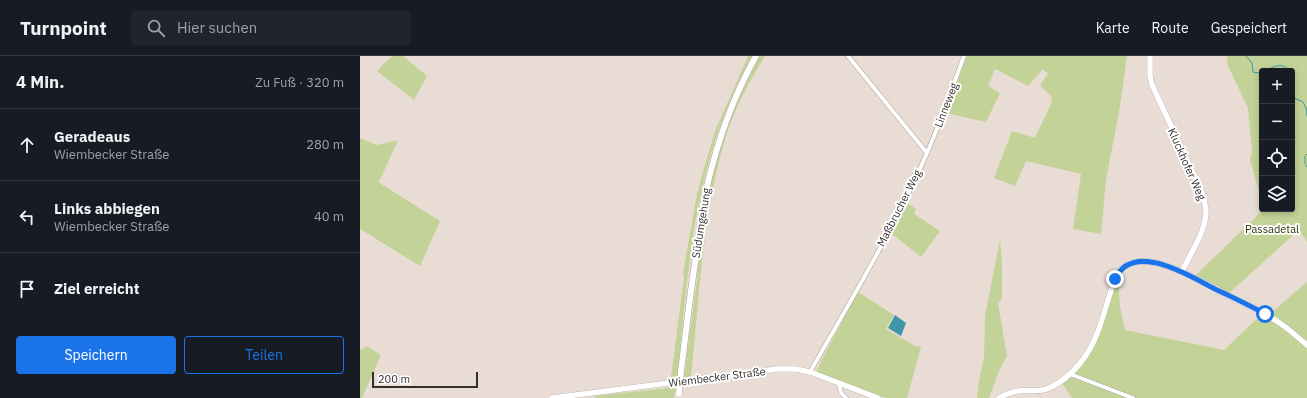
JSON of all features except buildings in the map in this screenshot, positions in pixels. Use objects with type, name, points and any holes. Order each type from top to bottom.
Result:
[{"type":"main road","name":"Südumgehung","points":[[678,396],[699,232],[712,164],[730,111],[756,56]]},
{"type":"street","points":[[848,56],[927,153]]},
{"type":"street","name":"Linneweg","points":[[927,153],[964,56]]},
{"type":"street","name":"Kluckhofer Weg","points":[[1150,56],[1150,76],[1152,85],[1202,192],[1205,202],[1206,213],[1203,226],[1182,271]]},
{"type":"street","name":"Maßbrucher Weg","points":[[810,372],[887,234],[927,153]]},
{"type":"street","points":[[999,398],[1013,392],[1024,390],[1038,391],[1049,388],[1070,374],[1086,354],[1096,337],[1115,279],[1120,270],[1129,264],[1145,262],[1163,264],[1182,271],[1270,316],[1307,345]]},
{"type":"street","name":"Wiembecker Straße","points":[[552,398],[777,369],[796,369],[810,372],[878,398]]},
{"type":"street","points":[[1070,374],[1133,398]]},
{"type":"street","points":[[839,384],[841,393],[846,398]]},
{"type":"green space","points":[[392,56],[403,56],[427,76],[414,100],[377,71]]},
{"type":"green space","points":[[748,56],[752,56],[722,121],[706,172],[693,236],[677,378],[672,378],[684,278],[683,273],[697,194],[715,131]]},
{"type":"green space","points":[[760,56],[765,56],[738,105],[730,123],[720,158],[710,206],[704,248],[691,377],[684,378],[704,226],[718,156],[723,139],[744,86]]},
{"type":"green space","points":[[967,56],[1127,56],[1120,106],[1106,180],[1101,234],[1073,229],[1081,174],[1026,161],[1015,186],[994,178],[1012,131],[1035,138],[1051,104],[1052,97],[1040,85],[1048,74],[1043,69],[1028,86],[995,69],[988,86],[1000,93],[986,122],[946,113]]},
{"type":"green space","name":"Passadetal","points":[[1227,56],[1307,56],[1307,242],[1299,230],[1229,293],[1195,276],[1261,212],[1295,212],[1295,68],[1259,68],[1259,191],[1250,160],[1252,150],[1248,108],[1228,66]]},
{"type":"green space","points":[[360,138],[377,145],[398,140],[378,182],[440,221],[420,266],[360,229]]},
{"type":"green space","points":[[906,202],[916,209],[914,214],[940,231],[921,257],[891,233]]},
{"type":"green space","points":[[1000,240],[1002,261],[1002,298],[998,303],[1007,356],[999,371],[989,398],[977,398],[984,358],[985,316]]},
{"type":"green space","points":[[1118,278],[1120,307],[1125,330],[1224,350],[1261,315],[1278,324],[1307,347],[1307,398],[1137,398],[1074,375],[1097,341]]},
{"type":"green space","points":[[1307,282],[1307,342],[1281,320],[1270,314]]},
{"type":"green space","points":[[858,292],[894,315],[886,329],[915,346],[921,347],[907,398],[886,398],[819,375],[817,370],[821,361]]},
{"type":"green space","points":[[367,346],[381,355],[362,398],[360,398],[360,350]]},
{"type":"green space","points":[[1071,377],[1129,398],[1072,398],[1062,383]]},
{"type":"green space","points":[[676,385],[674,398],[595,398],[595,396],[668,388],[669,386]]},
{"type":"water","points":[[895,315],[906,323],[901,336],[888,328]]},
{"type":"waterway","points":[[1246,56],[1252,63],[1253,72],[1259,73]]},
{"type":"waterway","points":[[1272,68],[1278,66],[1284,66],[1287,68]]},
{"type":"waterway","points":[[1295,98],[1303,102],[1306,108],[1307,116]]},
{"type":"waterway","points":[[1307,154],[1305,156],[1305,163],[1307,167]]},
{"type":"route","points":[[1115,279],[1120,270],[1129,264],[1145,262],[1163,264],[1182,271],[1265,314]]}]
